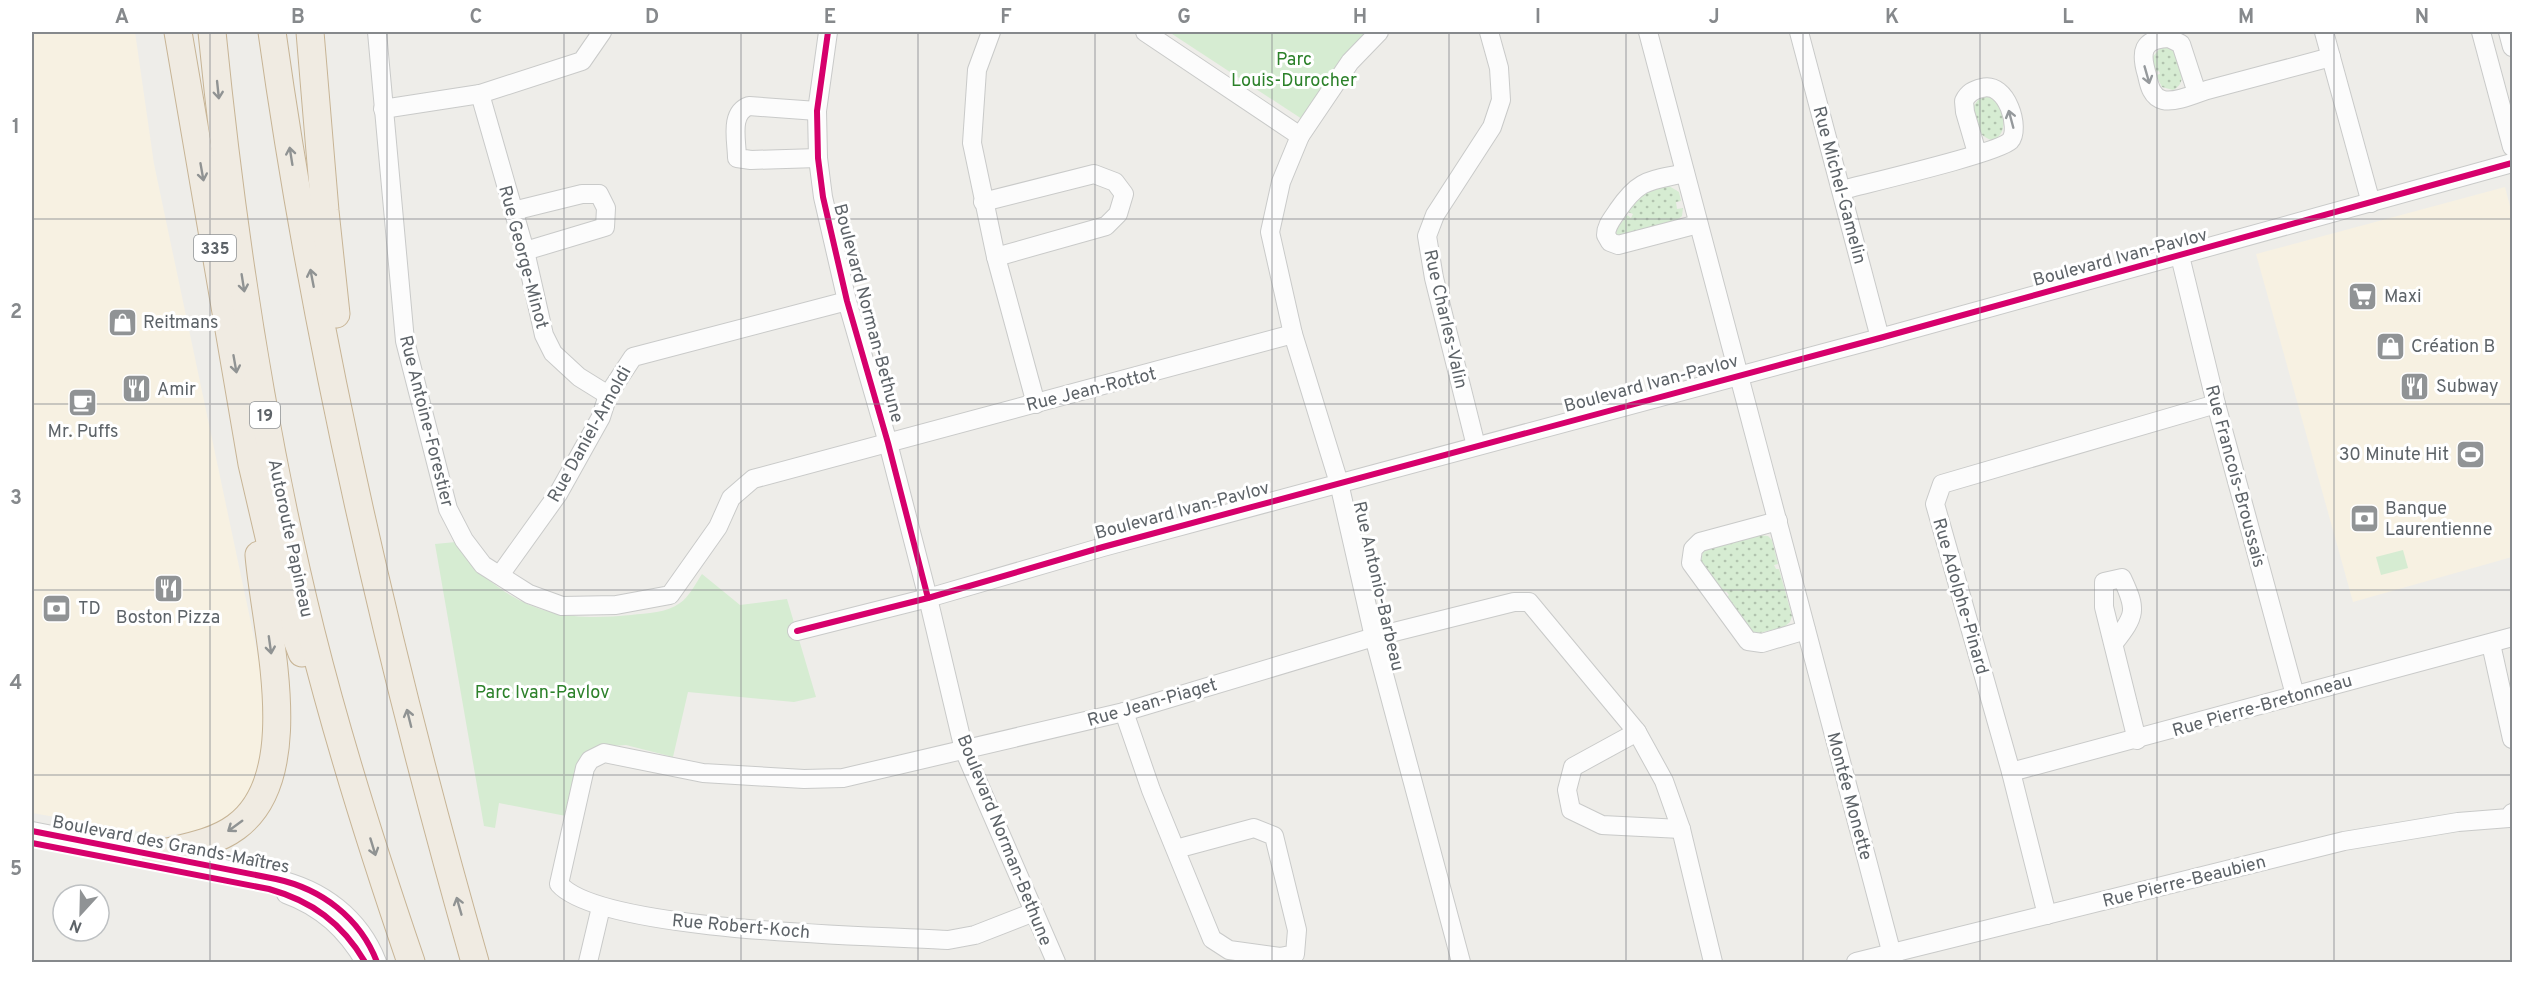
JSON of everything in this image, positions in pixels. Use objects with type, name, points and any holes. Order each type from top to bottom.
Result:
[{"type":"highway","name":"335","points":[[178,32],[252,464],[287,614],[356,791]]},
{"type":"highway","name":"Autoroute Papineau","points":[[212,32],[235,229],[264,412],[311,632],[356,791],[411,963]]},
{"type":"highway","points":[[272,32],[307,250],[363,520],[421,764],[475,963]]},
{"type":"highway","points":[[310,32],[330,259],[363,520]]},
{"type":"highway","points":[[154,855],[212,840],[237,827],[262,794],[274,763],[277,715],[262,587],[252,464]]},
{"type":"street","name":"Rue Antoine-Forestier","points":[[377,32],[405,341],[448,509],[464,540],[483,565],[529,594],[562,606],[615,605],[670,595],[718,526],[731,498],[753,479],[888,443]]},
{"type":"street","points":[[383,109],[480,94],[582,61],[602,32]]},
{"type":"street","name":"Boulevard Norman-Bethune","points":[[828,32],[817,111],[818,158],[824,198],[848,301],[888,443],[964,750],[1056,963]]},
{"type":"street","points":[[991,32],[977,70],[972,143],[996,257],[1036,404]]},
{"type":"street","points":[[1145,32],[1300,136]]},
{"type":"street","name":"Rue Antonio-Barbeau","points":[[1379,32],[1350,62],[1300,136],[1281,182],[1270,232],[1293,334],[1340,483],[1374,637],[1461,963]]},
{"type":"street","name":"Rue Charles-Valin","points":[[1476,446],[1434,279],[1427,236],[1435,215],[1492,127],[1501,100],[1499,68],[1489,32]]},
{"type":"street","name":"Montée Monette","points":[[1648,32],[1893,958]]},
{"type":"street","name":"Rue Michel-Gamelin","points":[[1799,32],[1880,338]]},
{"type":"street","points":[[2324,32],[2371,203]]},
{"type":"street","points":[[2481,32],[2512,147]]},
{"type":"street","points":[[2508,32],[2512,47]]},
{"type":"street","points":[[2197,93],[2331,57]]},
{"type":"street","name":"Rue George-Minot","points":[[480,94],[525,251],[544,335],[553,353],[579,377],[608,395]]},
{"type":"street","points":[[817,111],[749,106],[741,109],[736,117],[737,158],[751,160],[818,158]]},
{"type":"street","points":[[1842,190],[1977,153]]},
{"type":"street","name":"Boulevard Ivan-Pavlov","points":[[797,631],[928,598],[2512,163]]},
{"type":"street","points":[[1685,173],[1648,182],[1635,188],[1608,225],[1605,235],[1610,242],[1618,245],[1698,224]]},
{"type":"street","points":[[983,202],[1094,174],[1115,182],[1124,194],[1118,214],[1106,226],[996,257]]},
{"type":"street","points":[[513,211],[582,195],[598,194],[606,208],[605,227],[525,251]]},
{"type":"street","name":"Rue Francois-Broussais","points":[[2180,256],[2216,404],[2295,695]]},
{"type":"street","name":"Rue Daniel-Arnoldi","points":[[500,575],[558,494],[601,417],[608,395],[633,357],[848,301]]},
{"type":"street","name":"Rue Jean-Rottot","points":[[888,443],[999,411],[1036,404],[1293,334]]},
{"type":"street","name":"Rue Adolphe-Pinard","points":[[2047,915],[2011,772],[1935,504],[1942,484],[2216,404]]},
{"type":"street","points":[[1778,521],[1700,542],[1693,549],[1691,563],[1748,641],[1762,643],[1806,630]]},
{"type":"street","name":"Rue Jean-Piaget","points":[[604,753],[703,773],[804,779],[843,778],[1124,712],[1374,637],[1514,602],[1529,602],[1637,732],[1664,781],[1681,829],[1713,963]]},
{"type":"street","name":"Rue Pierre-Bretonneau","points":[[2011,772],[2137,740],[2512,637]]},
{"type":"street","points":[[2114,644],[2137,740]]},
{"type":"street","points":[[2491,644],[2512,739]]},
{"type":"street","points":[[1124,712],[1151,790],[1212,939],[1229,950],[1280,957],[1295,954],[1297,930],[1274,836],[1254,828],[1176,849]]},
{"type":"street","points":[[1637,732],[1573,768],[1567,790],[1571,810],[1602,825],[1681,829]]},
{"type":"street","name":"Rue Robert-Koch","points":[[604,753],[591,760],[585,768],[559,884],[567,893],[601,907],[696,925],[948,940],[975,935],[1034,912]]},
{"type":"street","name":"Rue Pierre-Beaubien","points":[[1856,963],[1893,958],[2047,915],[2344,841],[2458,822],[2509,818],[2512,813]]},
{"type":"street","name":"Boulevard des Grands-Maîtres","points":[[32,831],[285,881],[313,892],[340,909],[368,942],[378,963]]},
{"type":"street","name":"Boulevard des Grands-Maîtres","points":[[32,843],[269,889],[296,897],[320,911],[340,928],[365,963]]},
{"type":"street","points":[[588,963],[601,907]]},
{"type":"shaded area","points":[[32,32],[135,32],[154,164],[263,680],[264,750],[253,788],[221,826],[165,836],[32,813]]},
{"type":"shaded area","points":[[2505,187],[2512,214],[2512,557],[2353,602],[2256,254]]},
{"type":"green space","name":"Parc Louis-Durocher","points":[[1169,32],[1370,32],[1305,121]]},
{"type":"green space","points":[[2161,47],[2175,52],[2180,68],[2181,83],[2173,90],[2162,87],[2156,75],[2160,74],[2159,71],[2155,72],[2152,58]]},
{"type":"green space","points":[[1981,96],[1992,97],[2002,113],[2002,131],[1994,140],[1984,137],[1976,124],[1973,107]]},
{"type":"green space","points":[[1669,186],[1679,192],[1681,201],[1676,202],[1677,209],[1683,208],[1682,216],[1676,221],[1617,237],[1615,232],[1627,215],[1631,218],[1633,214],[1628,212],[1641,197],[1649,191]]},
{"type":"green space","points":[[1759,535],[1768,536],[1772,540],[1778,564],[1774,565],[1776,569],[1779,569],[1792,616],[1790,622],[1784,627],[1755,634],[1726,598],[1729,595],[1726,591],[1723,594],[1701,561],[1703,552],[1707,550]]},
{"type":"green space","name":"Parc Ivan-Pavlov","points":[[456,542],[471,563],[499,588],[516,599],[552,612],[589,617],[610,617],[663,611],[680,603],[702,574],[740,605],[787,599],[816,697],[794,702],[688,692],[673,757],[626,745],[598,747],[566,816],[499,803],[495,828],[484,826],[435,544]]},
{"type":"green space","points":[[2403,550],[2408,568],[2381,575],[2376,557]]},
{"type":"cycle path","points":[[828,32],[817,111],[818,158],[823,197],[847,301],[888,443],[928,598]]},
{"type":"cycle path","points":[[797,631],[928,598],[1103,547],[1880,338],[2512,163]]},
{"type":"cycle path","points":[[32,831],[276,879],[309,890],[324,898],[350,919],[370,946],[377,962]]},
{"type":"cycle path","points":[[32,843],[285,894],[312,907],[336,925],[365,962]]},
{"type":"place","name":"Maxi","points":[[2363,296]]},
{"type":"place","name":"Reitmans","points":[[122,322]]},
{"type":"place","name":"Création B","points":[[2390,346]]},
{"type":"place","name":"Subway","points":[[2415,386]]},
{"type":"place","name":"Amir","points":[[136,389]]},
{"type":"place","name":"Mr. Puffs","points":[[83,402]]},
{"type":"place","name":"30 Minute Hit","points":[[2470,454]]},
{"type":"place","name":"Banque Laurentienne","points":[[2364,518]]},
{"type":"place","name":"Boston Pizza","points":[[168,588]]},
{"type":"place","name":"TD","points":[[57,608]]}]
